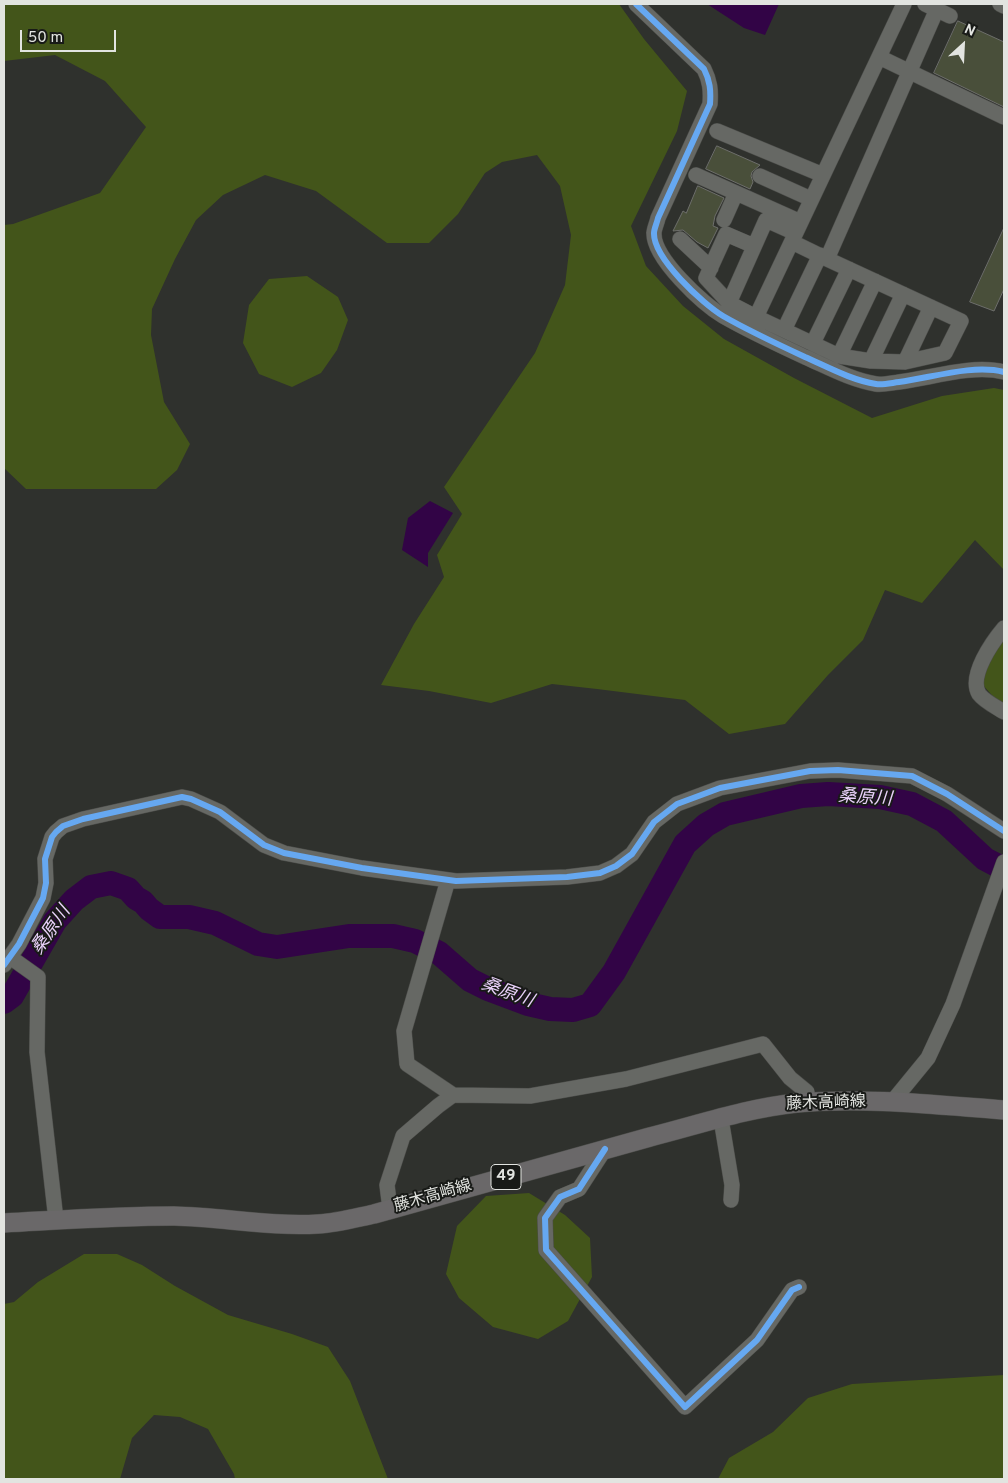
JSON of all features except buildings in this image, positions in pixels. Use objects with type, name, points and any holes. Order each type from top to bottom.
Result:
[{"type":"main road","name":"藤木高崎線","points":[[4,1223],[95,1217],[176,1216],[284,1224],[318,1224],[347,1221],[760,1108],[829,1101],[892,1102],[1004,1110]]},
{"type":"street","points":[[636,4],[704,69],[709,78],[711,90],[710,104],[658,218],[654,234],[659,250],[671,268],[693,293],[722,315],[766,339],[833,370],[862,381],[879,384],[955,372],[996,370],[1004,372]]},
{"type":"street","points":[[756,317],[904,4]]},
{"type":"street","points":[[1000,4],[1004,6]]},
{"type":"street","points":[[784,330],[824,257],[937,10]]},
{"type":"street","points":[[879,57],[1004,117]]},
{"type":"street","points":[[717,131],[823,175]]},
{"type":"street","points":[[696,175],[736,193],[796,232],[824,257],[961,321],[945,353],[904,362],[872,361],[840,356],[729,303],[706,278],[726,234],[754,246]]},
{"type":"street","points":[[760,176],[812,199]]},
{"type":"street","points":[[724,220],[736,193]]},
{"type":"street","points":[[729,303],[766,220],[796,232]]},
{"type":"street","points":[[680,239],[711,268]]},
{"type":"street","points":[[813,343],[849,269]]},
{"type":"street","points":[[840,356],[875,281]]},
{"type":"street","points":[[872,361],[903,294]]},
{"type":"street","points":[[904,362],[931,307]]},
{"type":"street","points":[[1004,628],[994,640],[978,670],[976,687],[980,695],[1004,712]]},
{"type":"street","points":[[56,1220],[37,1052],[38,977],[7,961],[20,944],[44,898],[46,884],[45,858],[52,837],[63,826],[83,819],[182,797],[220,812],[264,845],[284,853],[362,868],[456,881],[567,876],[600,873],[616,866],[632,854],[654,822],[677,804],[720,788],[810,771],[838,770],[912,776],[947,794],[1004,831]]},
{"type":"street","points":[[892,1102],[928,1058],[953,1004],[1004,862]]},
{"type":"street","points":[[448,880],[404,1031],[407,1064],[453,1095],[530,1096],[626,1079],[763,1044],[790,1078],[807,1092],[807,1103]]},
{"type":"street","points":[[390,1209],[387,1185],[403,1136],[453,1095]]},
{"type":"street","points":[[721,1119],[732,1185],[731,1200]]},
{"type":"street","points":[[605,1149],[579,1189],[560,1197],[545,1218],[546,1250],[685,1406],[757,1340],[792,1290],[799,1287]]},
{"type":"green space","points":[[4,4],[619,4],[644,39],[687,91],[677,131],[631,226],[646,266],[683,306],[724,339],[872,418],[942,396],[994,388],[1004,390],[1004,570],[975,540],[922,603],[885,590],[863,640],[828,675],[785,724],[729,734],[685,700],[552,684],[491,703],[429,691],[381,685],[414,624],[444,577],[437,555],[462,514],[444,487],[535,353],[565,285],[571,235],[560,186],[537,155],[502,162],[485,173],[458,214],[429,243],[387,243],[316,191],[265,175],[223,195],[196,220],[175,259],[152,309],[151,335],[164,402],[190,444],[177,470],[156,489],[26,489],[4,468],[4,225],[13,224],[100,193],[146,127],[105,81],[55,55],[4,61]]},
{"type":"green space","points":[[307,276],[338,297],[348,320],[337,350],[321,373],[292,387],[259,374],[243,343],[249,305],[269,279]]},
{"type":"green space","points":[[1004,636],[1004,704],[997,701],[982,684],[985,669]]},
{"type":"green space","points":[[529,1193],[565,1215],[590,1238],[592,1277],[568,1321],[538,1339],[493,1327],[459,1298],[446,1274],[457,1226],[486,1196]]},
{"type":"green space","points":[[84,1254],[117,1254],[142,1265],[175,1286],[228,1315],[328,1347],[350,1381],[388,1479],[235,1479],[208,1429],[180,1417],[154,1415],[132,1438],[120,1479],[4,1479],[4,1304],[14,1302],[38,1282]]},
{"type":"green space","points":[[1004,1375],[1004,1479],[718,1479],[729,1458],[773,1432],[808,1398],[852,1384]]},
{"type":"shaded area","points":[[707,4],[779,4],[765,35],[744,28]]},
{"type":"shaded area","points":[[430,501],[453,513],[428,553],[428,567],[402,550],[408,518]]},
{"type":"waterway","name":"桑原川","points":[[4,1002],[12,996],[55,921],[74,900],[91,887],[111,883],[128,889],[136,898],[160,917],[189,917],[215,923],[258,944],[277,947],[349,936],[393,936],[415,941],[439,953],[470,980],[488,989],[528,1004],[550,1009],[573,1010],[590,1005],[614,972],[685,844],[706,825],[725,814],[801,796],[828,794],[880,797],[912,804],[944,821],[985,859],[1004,869]]},
{"type":"cycle path","points":[[636,4],[704,69],[710,86],[710,104],[658,218],[654,231],[656,243],[662,255],[670,267],[692,291],[714,310],[743,327],[831,369],[867,382],[887,384],[951,372],[979,370],[1004,372]]},
{"type":"cycle path","points":[[4,965],[19,944],[43,898],[46,883],[45,859],[52,837],[56,832],[63,826],[83,819],[182,797],[220,812],[264,845],[284,853],[362,868],[456,881],[567,877],[600,873],[616,866],[632,854],[654,822],[677,804],[720,788],[810,771],[838,770],[912,776],[947,794],[1004,831]]},
{"type":"cycle path","points":[[605,1149],[579,1189],[560,1197],[545,1218],[546,1250],[685,1407],[757,1340],[792,1290],[799,1287]]}]
